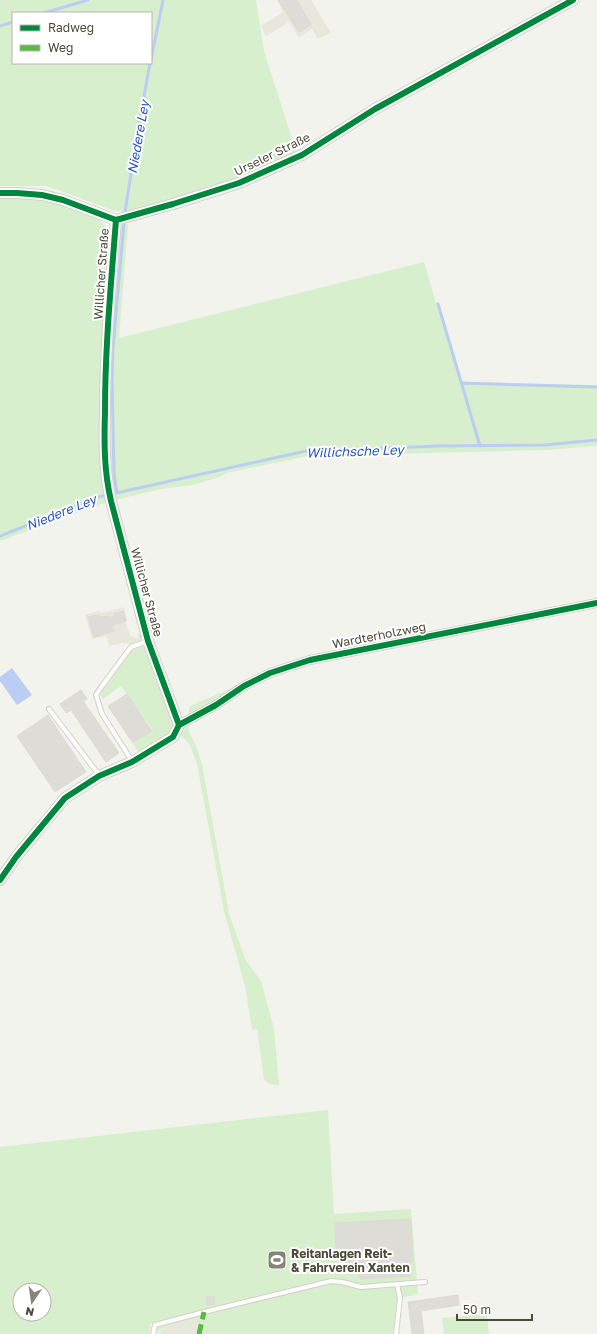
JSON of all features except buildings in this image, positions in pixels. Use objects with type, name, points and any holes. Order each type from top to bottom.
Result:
[{"type":"street","name":"Urseler Straße","points":[[116,220],[239,183],[302,155],[375,109],[573,0]]},
{"type":"street","points":[[0,193],[42,195],[63,200],[116,220]]},
{"type":"street","name":"Willicher Straße","points":[[116,220],[105,377],[104,461],[107,487],[148,641],[179,725]]},
{"type":"street","name":"Wardterholzweg","points":[[179,725],[216,705],[257,679],[270,673],[310,660],[597,603]]},
{"type":"street","points":[[0,880],[65,798],[99,776],[132,762],[173,737],[179,725]]},
{"type":"lane","points":[[132,762],[102,714],[96,695],[131,647],[148,641]]},
{"type":"lane","points":[[49,709],[99,776]]},
{"type":"lane","points":[[152,1334],[155,1325],[331,1281],[361,1287],[425,1282]]},
{"type":"lane","points":[[396,1334],[400,1298],[397,1284]]},
{"type":"shaded area","points":[[277,0],[311,0],[331,33],[318,39],[312,29],[299,38],[289,22],[266,36],[261,26],[283,12]]},
{"type":"shaded area","points":[[124,607],[127,621],[126,623],[130,635],[137,639],[141,630],[147,650],[103,687],[101,696],[93,695],[95,690],[129,647],[129,644],[122,643],[109,646],[106,636],[92,639],[85,615],[99,611],[101,613]]},
{"type":"shaded area","points":[[200,1317],[196,1334],[157,1334],[167,1326]]},
{"type":"green space","points":[[0,0],[256,0],[264,51],[296,151],[237,179],[162,204],[127,212],[115,211],[47,186],[0,186]]},
{"type":"green space","points":[[0,198],[44,199],[61,203],[99,219],[109,230],[101,377],[101,461],[108,467],[109,347],[119,225],[126,223],[128,226],[119,338],[424,262],[462,381],[597,385],[597,446],[547,450],[308,456],[227,473],[217,478],[192,485],[161,489],[107,502],[0,541]]},
{"type":"green space","points":[[140,649],[147,650],[175,722],[171,734],[140,753],[133,744],[153,730],[121,686],[103,699],[101,696],[103,687],[133,652]]},
{"type":"green space","points":[[243,683],[188,716],[190,706]]},
{"type":"green space","points":[[188,725],[189,732],[196,746],[202,764],[229,913],[245,959],[261,981],[274,1028],[279,1085],[270,1084],[264,1080],[257,1029],[252,1030],[245,986],[224,911],[197,764],[190,745],[182,736],[179,736]]},
{"type":"green space","points":[[328,1110],[334,1214],[411,1209],[418,1294],[397,1299],[393,1334],[196,1334],[199,1318],[167,1326],[158,1332],[151,1323],[149,1334],[0,1334],[0,1147]]},
{"type":"green space","points":[[487,1314],[489,1334],[444,1334],[442,1318]]},
{"type":"water","points":[[12,668],[32,695],[17,705],[0,681],[0,677]]},
{"type":"waterway","points":[[47,12],[88,0]]},
{"type":"waterway","name":"Niedere Ley","points":[[152,55],[163,0]]},
{"type":"waterway","points":[[0,26],[12,22]]},
{"type":"waterway","name":"Niedere Ley","points":[[125,212],[150,64]]},
{"type":"waterway","name":"Niedere Ley","points":[[117,493],[114,473],[112,378],[113,348],[124,223]]},
{"type":"waterway","points":[[438,304],[480,446]]},
{"type":"waterway","points":[[461,383],[597,387]]},
{"type":"waterway","name":"Willichsche Ley","points":[[0,536],[98,497],[306,451],[439,446],[544,445],[597,440]]},
{"type":"marked path","points":[[199,1334],[204,1312]]},
{"type":"cycle path","points":[[0,193],[42,195],[63,200],[116,220],[239,183],[302,155],[375,109],[573,0]]},
{"type":"cycle path","points":[[0,880],[16,857],[65,798],[99,776],[132,762],[173,737],[179,725],[148,641],[111,501],[107,479],[105,445],[105,387],[116,220]]},
{"type":"cycle path","points":[[179,725],[216,705],[244,686],[270,673],[310,660],[597,603]]},
{"type":"place","name":"Reitanlagen Reit- & Fahrverein Xanten","points":[[277,1260]]}]
